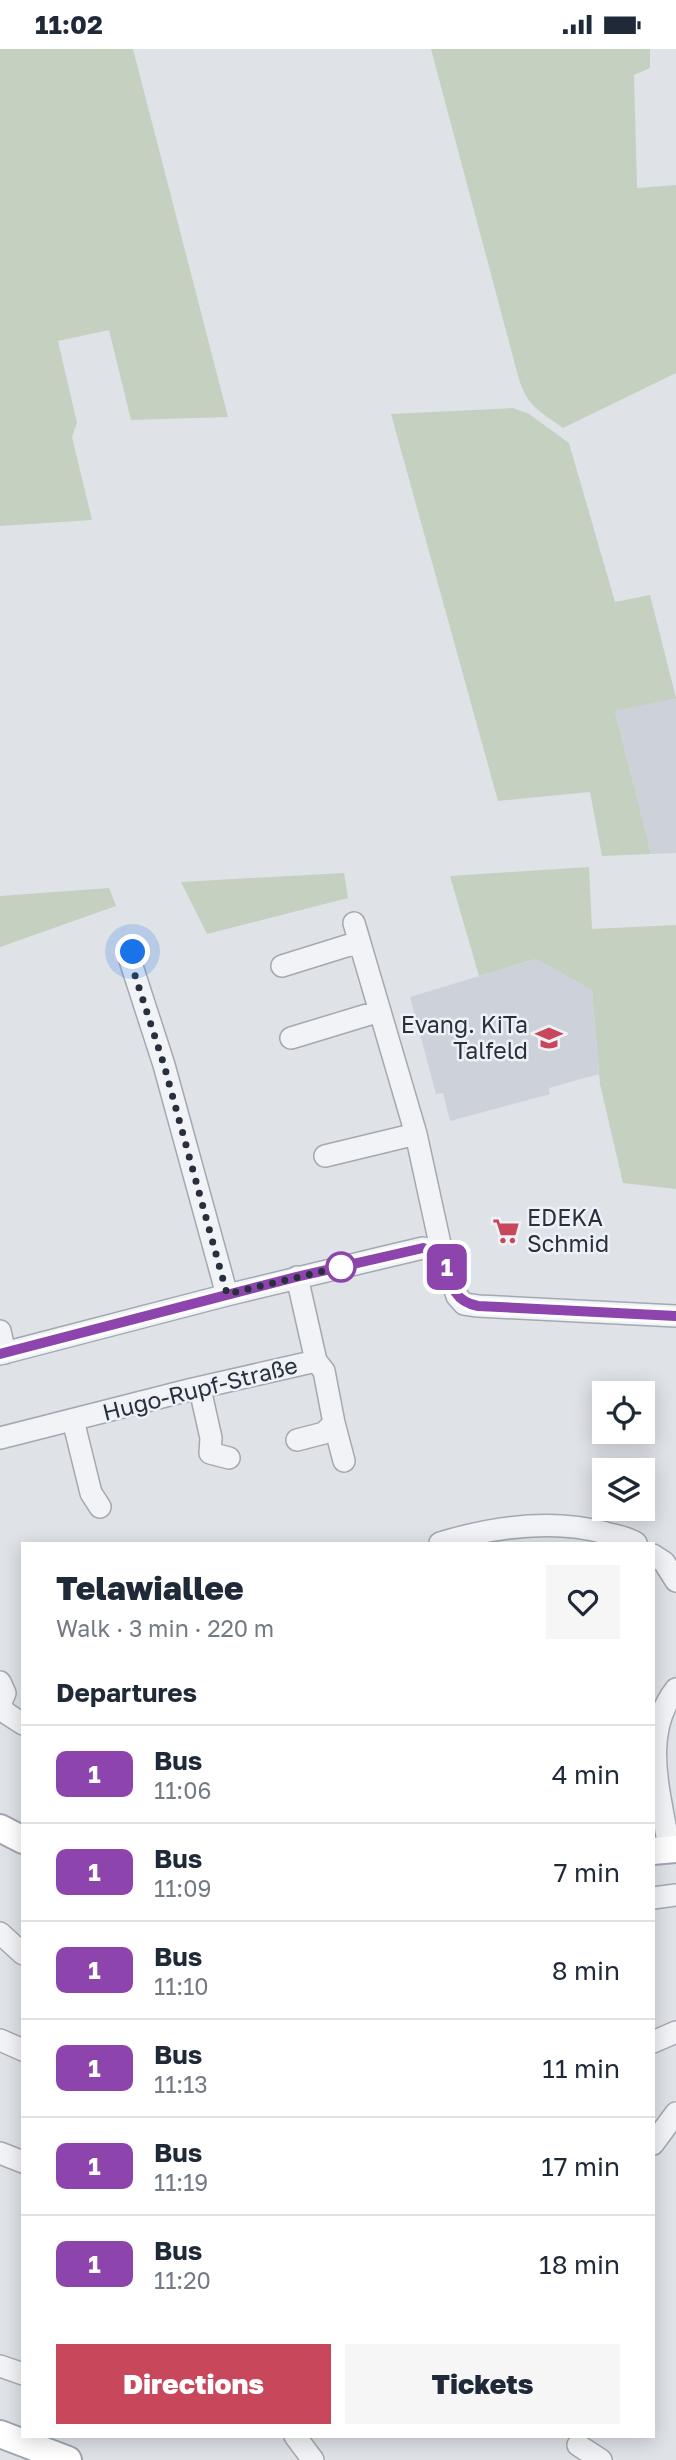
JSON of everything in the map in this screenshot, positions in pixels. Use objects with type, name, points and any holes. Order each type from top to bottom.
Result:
[{"type":"main road","points":[[0,1828],[21,1839]]},
{"type":"main road","points":[[0,2434],[68,2460]]},
{"type":"main road","points":[[0,2447],[25,2460]]},
{"type":"street","points":[[282,966],[356,932],[416,1135],[442,1253],[457,1296],[464,1304],[676,1316]]},
{"type":"street","points":[[133,952],[130,960],[164,1065],[227,1294]]},
{"type":"street","points":[[291,1038],[380,1011]]},
{"type":"street","points":[[325,1156],[416,1135]]},
{"type":"street","points":[[0,1331],[2,1354],[296,1277],[423,1248],[442,1253]]},
{"type":"street","name":"Hugo-Rupf-Straße","points":[[0,1438],[316,1361],[296,1277]]},
{"type":"street","points":[[316,1361],[324,1371],[344,1461]]},
{"type":"street","points":[[200,1389],[211,1438],[211,1453],[229,1458]]},
{"type":"street","points":[[73,1420],[91,1493],[100,1507]]},
{"type":"street","points":[[297,1440],[324,1433],[334,1423]]},
{"type":"street","points":[[444,1542],[497,1529],[547,1525],[588,1528],[634,1542]]},
{"type":"street","points":[[655,1556],[664,1562],[676,1581]]},
{"type":"street","points":[[0,1682],[5,1693],[0,1705],[6,1713],[21,1723]]},
{"type":"street","points":[[655,1743],[662,1714],[676,1689]]},
{"type":"street","points":[[655,1760],[666,1850]]},
{"type":"street","points":[[655,1898],[676,1895]]},
{"type":"street","points":[[0,1933],[21,1952]]},
{"type":"street","points":[[655,2041],[676,2032]]},
{"type":"street","points":[[0,2040],[21,2049]]},
{"type":"street","points":[[655,2141],[676,2113]]},
{"type":"street","points":[[0,2153],[21,2161]]},
{"type":"street","points":[[0,2366],[21,2373]]},
{"type":"street","points":[[296,2438],[313,2460]]},
{"type":"street","points":[[578,2445],[601,2460]]},
{"type":"shaded area","points":[[676,697],[676,853],[651,854],[615,711]]},
{"type":"shaded area","points":[[536,959],[592,990],[599,1074],[549,1088],[550,1094],[450,1121],[443,1093],[436,1094],[410,997]]},
{"type":"green space","points":[[0,49],[133,49],[228,417],[131,420],[109,330],[58,341],[77,423],[72,437],[92,520],[0,526]]},
{"type":"green space","points":[[431,49],[650,49],[650,68],[634,75],[637,188],[676,185],[676,373],[563,428],[539,411],[529,400],[520,383]]},
{"type":"green space","points":[[513,408],[529,414],[569,443],[615,602],[650,595],[676,698],[615,711],[651,854],[602,856],[590,792],[498,801],[391,414]]},
{"type":"green space","points":[[589,867],[592,929],[676,925],[676,1189],[623,1183],[600,1084],[592,990],[536,959],[479,976],[450,876]]},
{"type":"green space","points":[[344,873],[348,898],[207,934],[181,882]]},
{"type":"green space","points":[[109,888],[116,906],[0,947],[0,896]]},
{"type":"bus line","name":"1","points":[[0,1354],[227,1294],[423,1248],[442,1253],[457,1296],[464,1304],[676,1316]]},
{"type":"place","name":"Evang. KiTa Talfeld","points":[[549,1038]]},
{"type":"place","name":"EDEKA Schmid","points":[[506,1231]]},
{"type":"route","points":[[133,952],[130,960],[164,1065],[227,1294],[341,1267]]}]
